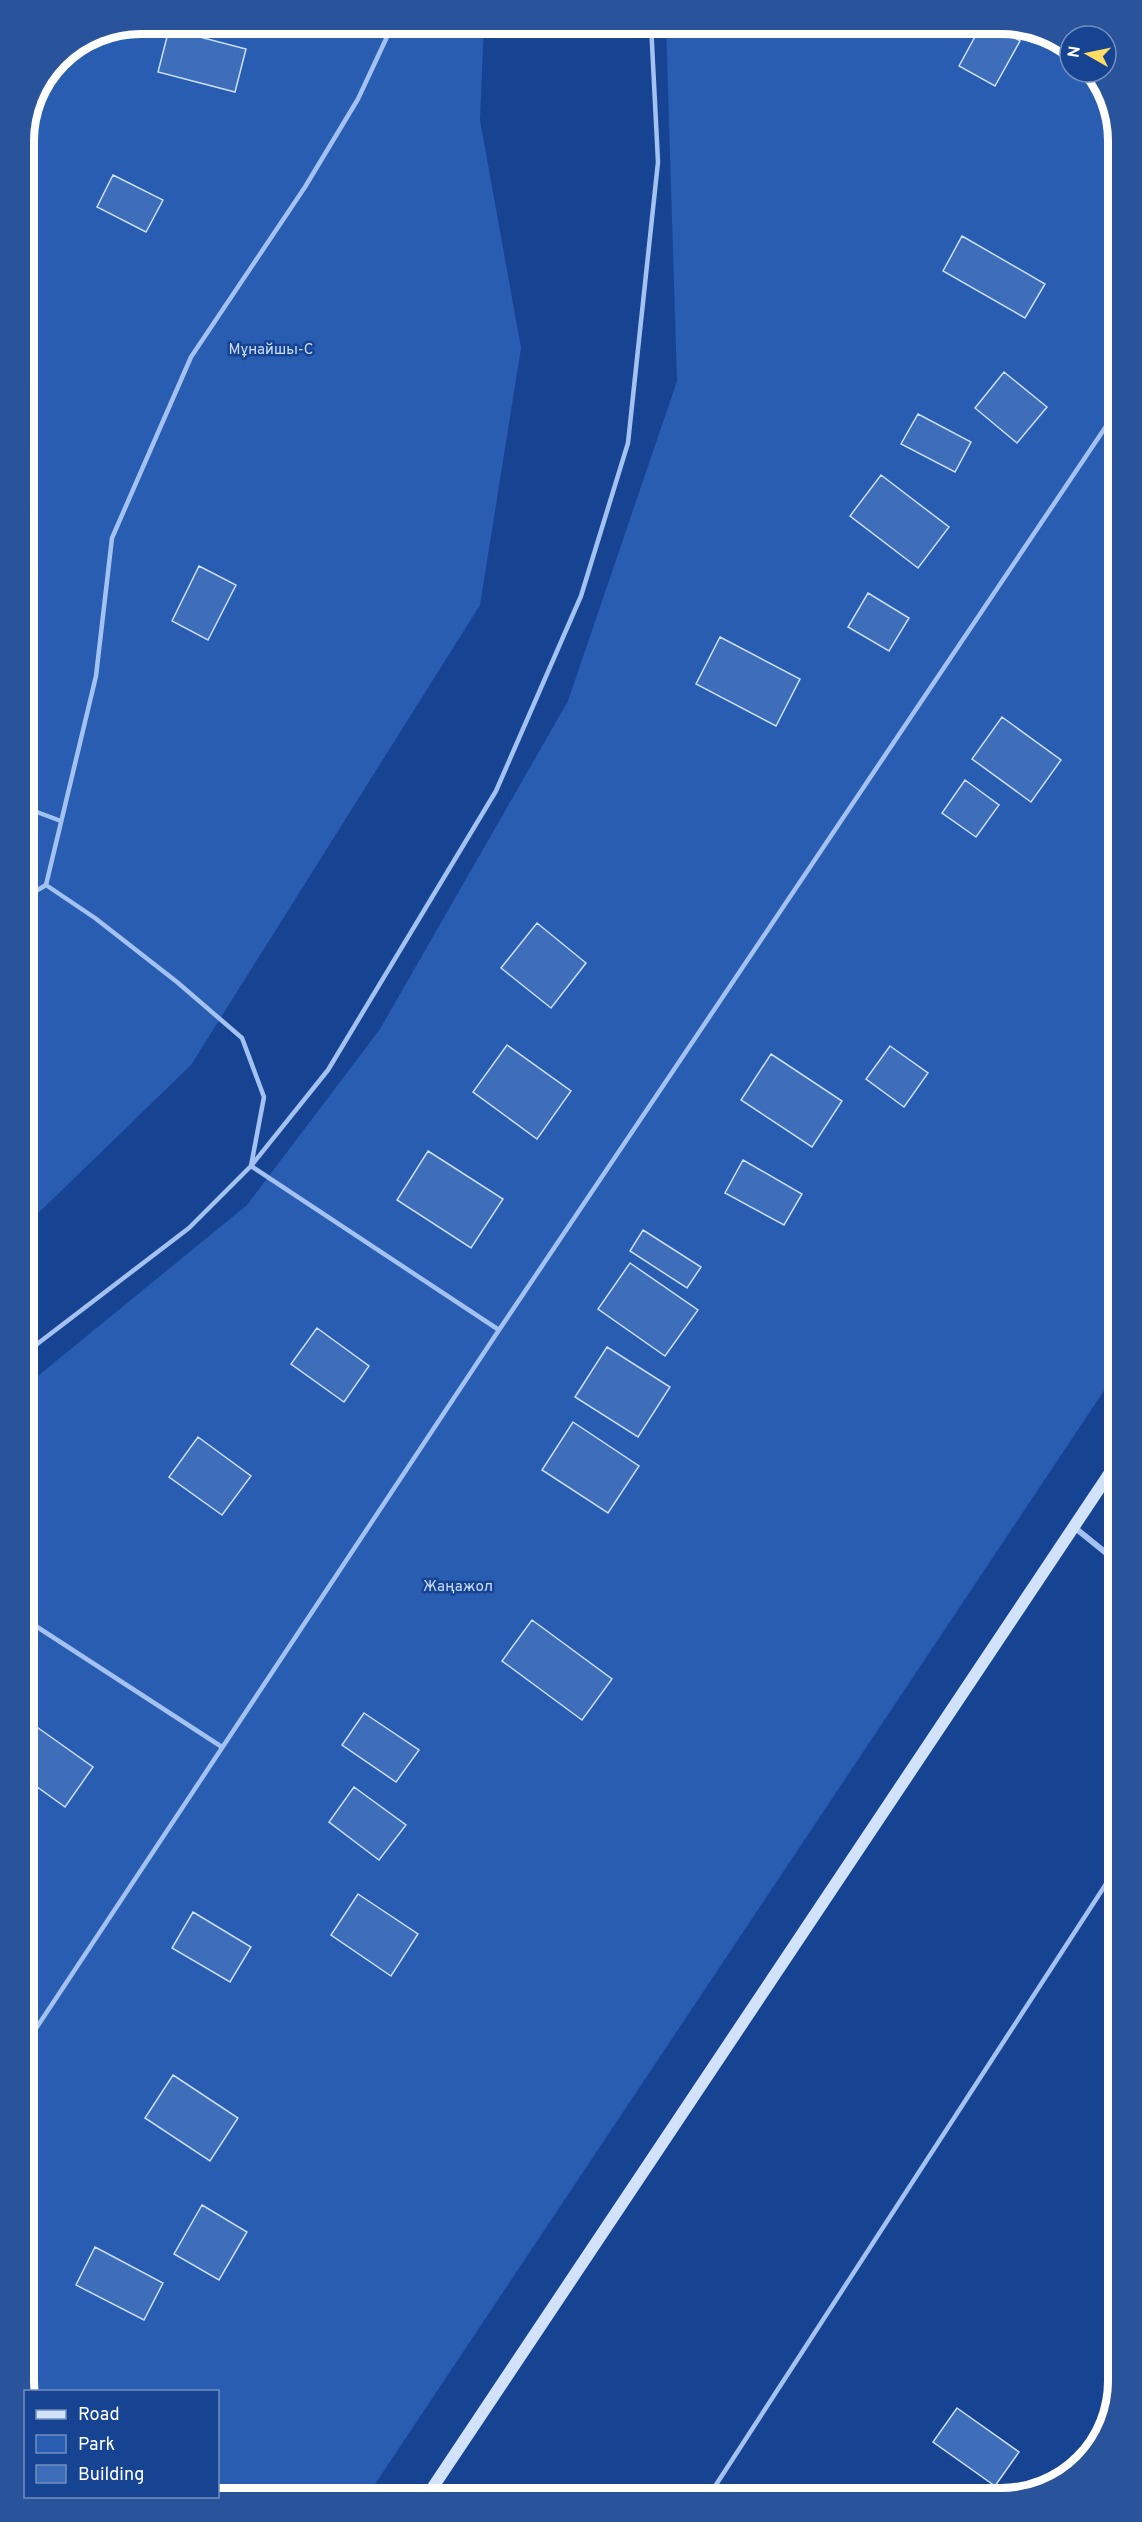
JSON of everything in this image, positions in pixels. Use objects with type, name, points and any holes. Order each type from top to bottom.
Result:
[{"type":"street","points":[[433,2487],[1108,1475]]},
{"type":"street","points":[[1073,1527],[1108,1555]]},
{"type":"lane","points":[[35,892],[46,885],[96,676],[112,538],[191,357],[305,187],[358,99],[388,34]]},
{"type":"lane","points":[[34,1346],[189,1228],[251,1166],[328,1070],[496,791],[581,596],[628,443],[658,162],[652,35]]},
{"type":"lane","points":[[34,2030],[1108,423]]},
{"type":"lane","points":[[35,811],[61,821]]},
{"type":"lane","points":[[46,885],[177,982],[242,1038],[264,1098],[251,1166]]},
{"type":"lane","points":[[251,1166],[500,1330]]},
{"type":"lane","points":[[34,1625],[222,1748]]},
{"type":"lane","points":[[714,2488],[1108,1881]]},
{"type":"green space","name":"Мұнайшы-С","points":[[484,34],[480,120],[521,348],[480,605],[191,1065],[35,1217],[35,128],[38,114],[53,82],[71,61],[107,40],[128,35]]},
{"type":"green space","name":"Жаңажол","points":[[666,35],[1007,35],[1035,40],[1058,52],[1058,84],[1090,84],[1102,107],[1108,142],[1108,1384],[373,2487],[219,2487],[219,2390],[35,2390],[34,1379],[247,1205],[380,1029],[568,701],[677,381]]},
{"type":"building","points":[[168,34],[188,34],[246,49],[235,92],[158,72]]},
{"type":"building","points":[[976,35],[1007,35],[1020,41],[995,86],[959,66]]},
{"type":"building","points":[[113,175],[163,200],[146,232],[97,207]]},
{"type":"building","points":[[962,236],[1045,284],[1025,318],[943,271]]},
{"type":"building","points":[[1004,372],[1047,407],[1017,443],[975,408]]},
{"type":"building","points":[[918,414],[971,442],[955,472],[901,444]]},
{"type":"building","points":[[881,475],[949,527],[918,568],[850,516]]},
{"type":"building","points":[[199,566],[236,585],[208,640],[172,621]]},
{"type":"building","points":[[868,593],[909,618],[889,651],[848,627]]},
{"type":"building","points":[[720,637],[800,679],[776,726],[696,684]]},
{"type":"building","points":[[1002,717],[1061,760],[1031,802],[972,759]]},
{"type":"building","points":[[965,780],[999,805],[976,837],[942,813]]},
{"type":"building","points":[[537,923],[586,963],[551,1008],[501,968]]},
{"type":"building","points":[[507,1045],[571,1091],[537,1139],[473,1092]]},
{"type":"building","points":[[890,1046],[928,1073],[904,1107],[866,1079]]},
{"type":"building","points":[[771,1054],[842,1101],[812,1147],[741,1100]]},
{"type":"building","points":[[428,1151],[503,1199],[471,1248],[397,1200]]},
{"type":"building","points":[[743,1160],[802,1194],[784,1225],[725,1193]]},
{"type":"building","points":[[643,1230],[701,1267],[687,1288],[630,1251]]},
{"type":"building","points":[[630,1263],[698,1310],[665,1356],[598,1309]]},
{"type":"building","points":[[317,1328],[369,1366],[344,1402],[291,1364]]},
{"type":"building","points":[[607,1347],[670,1387],[638,1437],[575,1397]]},
{"type":"building","points":[[573,1422],[639,1466],[608,1513],[542,1470]]},
{"type":"building","points":[[198,1437],[251,1476],[222,1515],[169,1477]]},
{"type":"building","points":[[532,1620],[612,1679],[582,1720],[502,1661]]},
{"type":"building","points":[[364,1713],[419,1750],[396,1782],[342,1745]]},
{"type":"building","points":[[34,1725],[93,1767],[65,1807],[34,1785]]},
{"type":"building","points":[[354,1787],[406,1825],[379,1860],[329,1822]]},
{"type":"building","points":[[358,1894],[418,1934],[391,1976],[331,1935]]},
{"type":"building","points":[[193,1912],[251,1947],[230,1982],[172,1948]]},
{"type":"building","points":[[173,2075],[238,2118],[210,2161],[145,2118]]},
{"type":"building","points":[[202,2205],[247,2232],[219,2280],[174,2254]]},
{"type":"building","points":[[95,2247],[163,2283],[144,2320],[76,2285]]},
{"type":"building","points":[[957,2408],[1019,2452],[995,2486],[933,2442]]}]
